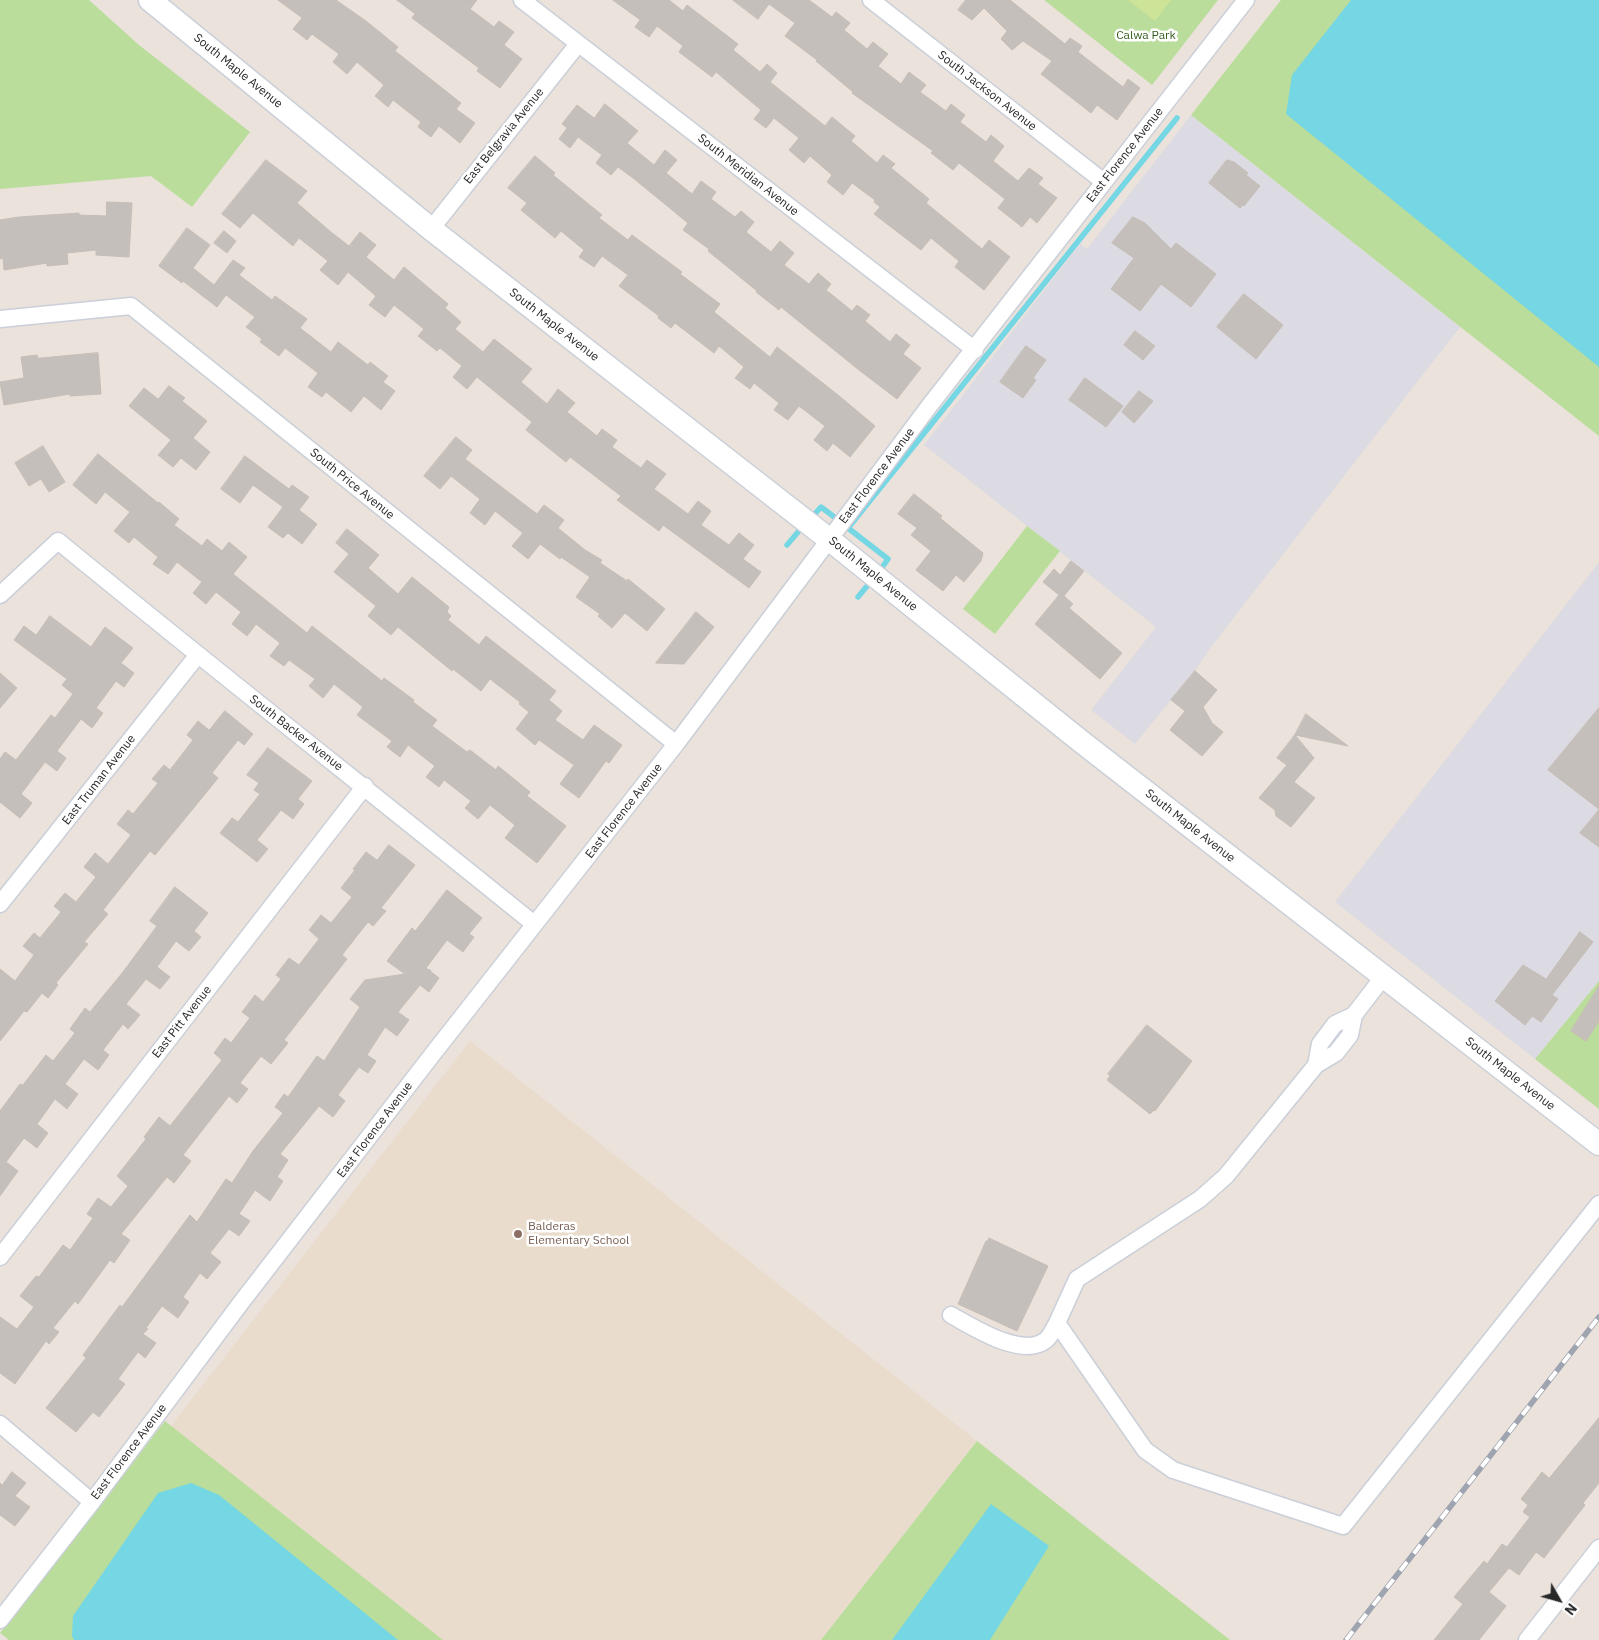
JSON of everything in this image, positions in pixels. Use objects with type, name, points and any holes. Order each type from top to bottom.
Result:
[{"type":"main road","name":"South Maple Avenue","points":[[150,0],[431,229],[830,540],[1083,743],[1599,1144]]},
{"type":"street","name":"South Meridian Avenue","points":[[522,0],[974,350]]},
{"type":"street","name":"South Jackson Avenue","points":[[871,0],[1104,182]]},
{"type":"street","name":"East Florence Avenue","points":[[0,1620],[92,1502],[240,1304],[676,744],[930,405],[1246,0]]},
{"type":"street","name":"East Belgravia Avenue","points":[[431,229],[578,44]]},
{"type":"street","name":"South Price Avenue","points":[[0,319],[131,306],[676,744]]},
{"type":"street","name":"South Backer Avenue","points":[[0,596],[58,541],[197,656],[364,786],[534,924]]},
{"type":"street","name":"East Truman Avenue","points":[[0,904],[197,656]]},
{"type":"street","name":"East Pitt Avenue","points":[[0,1257],[364,786]]},
{"type":"street","points":[[951,1315],[992,1337],[1015,1345],[1034,1345],[1047,1340],[1057,1323],[1076,1279],[1200,1199],[1226,1176],[1316,1065],[1320,1044],[1335,1024],[1354,1015],[1384,976]]},
{"type":"street","points":[[1057,1323],[1146,1450],[1174,1470],[1343,1526],[1599,1204]]},
{"type":"street","points":[[0,1424],[92,1502]]},
{"type":"street","points":[[1526,1640],[1599,1548]]},
{"type":"shaded area","points":[[1191,115],[1460,327],[1211,647],[1195,671],[1135,744],[1091,710],[1156,627],[924,445],[1080,244],[1087,249]]},
{"type":"shaded area","points":[[1599,562],[1599,981],[1535,1059],[1335,902]]},
{"type":"shaded area","name":"Balderas Elementary School","points":[[470,1041],[977,1441],[821,1640],[443,1640],[171,1426]]},
{"type":"green space","points":[[0,0],[89,0],[139,45],[250,132],[192,207],[151,176],[0,189]]},
{"type":"green space","name":"Calwa Park","points":[[1044,0],[1218,0],[1152,85]]},
{"type":"green space","points":[[1128,0],[1171,0],[1155,21]]},
{"type":"green space","points":[[1281,0],[1599,0],[1599,436],[1191,115]]},
{"type":"green space","points":[[1027,526],[1060,551],[995,634],[963,609]]},
{"type":"green space","points":[[1599,981],[1599,1109],[1535,1059]]},
{"type":"green space","points":[[165,1421],[443,1640],[9,1640],[0,1633]]},
{"type":"green space","points":[[977,1441],[1230,1640],[821,1640]]},
{"type":"water","points":[[1351,0],[1599,0],[1599,367],[1286,114],[1292,75]]},
{"type":"water","points":[[191,1483],[219,1495],[398,1640],[74,1640],[72,1636],[73,1616],[158,1493]]},
{"type":"water","points":[[991,1504],[1049,1546],[990,1640],[892,1640]]},
{"type":"building","points":[[278,0],[336,0],[398,47],[395,51],[461,103],[456,109],[475,123],[460,143],[439,126],[431,137],[418,127],[421,122],[393,100],[388,107],[375,96],[384,85],[357,62],[347,74],[333,62],[339,54],[312,34],[307,40],[293,29],[302,18]]},
{"type":"building","points":[[397,0],[477,0],[470,9],[494,27],[499,21],[514,32],[504,45],[522,59],[500,88],[477,71],[479,68],[412,18],[415,14]]},
{"type":"building","points":[[613,0],[669,0],[683,11],[687,5],[738,44],[733,50],[760,72],[767,64],[777,73],[770,82],[825,126],[832,117],[855,136],[851,141],[877,163],[883,155],[895,164],[891,168],[929,199],[926,203],[982,249],[989,240],[1010,257],[984,290],[955,267],[959,261],[931,238],[921,250],[874,214],[880,207],[874,202],[875,200],[852,183],[843,195],[827,182],[832,175],[810,156],[804,163],[789,150],[799,138],[774,118],[766,128],[754,119],[761,110],[716,72],[712,77],[679,52],[683,46],[657,26],[649,37],[635,27],[640,20]]},
{"type":"building","points":[[733,0],[809,0],[832,17],[836,12],[850,23],[844,30],[867,49],[873,42],[888,54],[878,66],[901,84],[909,72],[926,85],[920,92],[946,111],[951,104],[965,115],[960,122],[986,142],[991,135],[1004,146],[993,161],[1018,181],[1029,168],[1043,178],[1038,184],[1057,198],[1037,223],[1030,217],[1022,227],[998,208],[1005,199],[959,163],[953,170],[931,153],[933,151],[852,93],[817,60],[785,36],[795,23],[769,4],[758,19]]},
{"type":"building","points":[[966,0],[1010,0],[1065,44],[1070,38],[1082,46],[1078,52],[1123,87],[1128,79],[1140,88],[1117,120],[1097,105],[1091,113],[1041,74],[1052,61],[1023,41],[1012,50],[1001,39],[1007,31],[984,8],[972,20],[958,10]]},
{"type":"building","points":[[605,104],[638,131],[627,143],[654,165],[665,150],[677,160],[666,173],[692,194],[701,181],[716,192],[711,199],[735,217],[741,211],[754,222],[746,232],[771,252],[780,241],[794,253],[784,265],[809,284],[818,273],[831,284],[826,290],[852,311],[857,305],[870,315],[865,321],[890,342],[896,334],[910,345],[903,354],[921,368],[897,399],[781,307],[779,310],[756,292],[708,251],[709,249],[683,230],[688,223],[633,178],[618,167],[611,175],[596,163],[602,155],[578,137],[570,148],[559,139],[567,128],[562,124],[577,105],[594,118]]},
{"type":"building","points":[[535,156],[555,173],[553,175],[602,215],[599,218],[628,240],[632,235],[682,272],[680,274],[720,304],[714,312],[770,357],[777,347],[875,426],[850,457],[833,443],[827,451],[814,440],[825,426],[799,406],[788,420],[774,410],[779,403],[754,383],[750,389],[735,378],[744,367],[719,346],[714,353],[675,323],[671,328],[658,318],[659,316],[619,286],[628,275],[602,256],[594,267],[579,257],[584,250],[561,231],[555,238],[521,210],[527,203],[508,188]]},
{"type":"building","points":[[266,160],[307,191],[297,203],[331,232],[349,246],[360,232],[376,245],[366,257],[394,280],[404,267],[448,304],[445,308],[461,322],[455,329],[483,352],[494,339],[532,369],[521,382],[547,404],[558,389],[575,403],[567,412],[597,436],[602,429],[617,440],[612,447],[641,468],[647,460],[666,474],[654,489],[688,514],[698,501],[711,511],[701,525],[729,545],[739,533],[754,545],[743,559],[761,572],[749,588],[663,525],[659,531],[617,500],[621,496],[570,457],[566,462],[526,430],[532,422],[477,377],[467,389],[453,377],[462,366],[440,348],[437,351],[418,336],[424,329],[394,305],[385,317],[369,305],[376,296],[348,272],[338,285],[320,270],[328,261],[299,238],[293,246],[253,213],[240,228],[222,214]]},
{"type":"building","points":[[1227,160],[1234,162],[1248,173],[1246,175],[1260,186],[1244,206],[1240,208],[1209,183]]},
{"type":"building","points":[[107,202],[132,203],[129,257],[96,255],[96,250],[67,253],[68,264],[47,266],[47,263],[4,270],[3,258],[0,259],[0,220],[79,213],[79,215],[106,216]]},
{"type":"building","points":[[1133,217],[1145,223],[1171,249],[1176,243],[1216,274],[1191,307],[1161,284],[1140,311],[1111,289],[1134,258],[1112,243]]},
{"type":"building","points":[[187,228],[210,245],[193,268],[214,285],[233,260],[245,268],[239,275],[272,300],[275,296],[307,319],[300,328],[331,352],[338,342],[368,365],[370,362],[388,376],[383,382],[395,391],[381,410],[364,396],[351,412],[326,392],[322,397],[308,387],[318,373],[285,348],[279,356],[260,342],[262,339],[246,327],[255,317],[226,295],[217,307],[183,281],[182,283],[159,266]]},
{"type":"building","points":[[224,231],[236,241],[227,253],[214,243]]},
{"type":"building","points":[[1244,294],[1283,325],[1256,359],[1217,327]]},
{"type":"building","points":[[1135,331],[1155,346],[1143,360],[1124,345]]},
{"type":"building","points":[[1026,346],[1046,360],[1033,378],[1036,380],[1023,398],[1000,382]]},
{"type":"building","points":[[98,353],[101,394],[70,396],[70,394],[4,405],[0,382],[24,378],[21,357],[37,355],[38,358]]},
{"type":"building","points":[[1085,378],[1123,406],[1106,427],[1069,400]]},
{"type":"building","points":[[169,386],[185,398],[182,401],[207,421],[193,438],[210,452],[196,470],[181,458],[173,467],[158,455],[171,440],[129,406],[144,388],[158,399]]},
{"type":"building","points":[[1139,391],[1153,401],[1134,423],[1122,412]]},
{"type":"building","points":[[456,437],[472,450],[465,459],[537,514],[544,505],[564,520],[558,528],[585,550],[602,560],[600,563],[627,581],[628,579],[665,609],[647,631],[625,613],[612,628],[598,616],[600,614],[576,597],[590,577],[561,557],[560,559],[540,544],[528,559],[512,546],[523,533],[495,511],[485,525],[470,513],[480,499],[451,476],[440,489],[424,476]]},
{"type":"building","points":[[43,446],[65,482],[49,492],[41,479],[29,486],[15,463]]},
{"type":"building","points":[[98,454],[179,519],[174,525],[202,546],[207,539],[222,551],[229,542],[247,557],[233,574],[307,633],[312,626],[382,681],[384,678],[414,700],[413,702],[437,720],[432,726],[467,752],[470,750],[496,770],[498,766],[530,792],[527,796],[566,826],[537,863],[505,838],[515,825],[490,805],[478,819],[465,808],[471,801],[444,780],[439,787],[426,777],[435,766],[408,745],[400,757],[387,747],[392,741],[357,715],[363,707],[334,684],[323,698],[309,686],[315,679],[289,660],[284,666],[270,656],[280,643],[256,624],[247,636],[232,624],[241,612],[216,592],[206,604],[193,593],[202,582],[177,562],[168,574],[153,564],[158,557],[134,537],[129,543],[114,531],[130,512],[105,492],[96,504],[73,485]]},
{"type":"building","points":[[245,456],[289,489],[292,485],[309,497],[299,510],[317,524],[302,544],[288,533],[283,538],[268,527],[283,507],[253,485],[240,503],[221,489]]},
{"type":"building","points":[[914,494],[983,553],[981,561],[964,582],[956,575],[943,591],[916,570],[931,551],[911,535],[917,528],[898,514]]},
{"type":"building","points":[[347,529],[379,555],[368,568],[398,594],[412,577],[449,607],[447,612],[451,616],[448,620],[479,645],[486,636],[556,691],[549,700],[562,711],[555,720],[583,740],[594,725],[622,745],[609,763],[606,761],[579,798],[560,784],[574,765],[539,740],[535,745],[516,729],[529,712],[519,704],[520,702],[490,679],[481,691],[453,669],[452,671],[398,627],[391,635],[368,616],[376,606],[334,572],[349,554],[336,543]]},
{"type":"building","points":[[1071,561],[1084,571],[1064,596],[1073,604],[1069,608],[1122,653],[1100,679],[1035,624],[1059,595],[1043,582],[1054,569],[1060,575]]},
{"type":"building","points":[[696,612],[714,627],[684,664],[656,663]]},
{"type":"building","points":[[50,616],[91,647],[105,627],[133,648],[121,663],[134,673],[124,687],[116,681],[96,708],[103,713],[92,728],[81,719],[57,751],[66,758],[57,771],[45,762],[21,794],[32,803],[20,818],[0,802],[0,759],[5,752],[16,760],[51,715],[55,718],[73,694],[62,685],[67,679],[14,640],[24,626],[36,635]]},
{"type":"building","points":[[1195,671],[1217,690],[1203,707],[1212,723],[1223,732],[1202,756],[1170,730],[1185,711],[1171,700]]},
{"type":"building","points":[[0,673],[17,688],[0,708]]},
{"type":"building","points":[[1599,708],[1599,809],[1548,770]]},
{"type":"building","points":[[225,711],[253,734],[244,745],[238,740],[212,773],[218,778],[155,855],[150,851],[103,910],[108,914],[84,942],[88,944],[56,983],[58,985],[48,998],[42,993],[27,1012],[24,1011],[0,1041],[0,969],[15,981],[34,955],[23,946],[34,933],[40,938],[61,912],[54,906],[65,893],[76,902],[96,877],[84,867],[95,853],[108,864],[131,835],[117,824],[128,810],[133,814],[158,783],[152,779],[164,765],[170,770],[193,740],[187,735],[198,721],[209,730]]},
{"type":"building","points":[[1306,714],[1348,746],[1295,735]]},
{"type":"building","points":[[1295,735],[1314,758],[1294,782],[1315,798],[1291,827],[1276,816],[1275,810],[1259,798],[1287,765],[1277,758]]},
{"type":"building","points":[[268,748],[312,781],[298,799],[304,804],[293,819],[281,810],[257,840],[268,849],[257,862],[220,833],[232,818],[238,822],[260,794],[254,790],[259,783],[247,775]]},
{"type":"building","points":[[1599,810],[1599,847],[1580,833]]},
{"type":"building","points":[[389,845],[415,865],[381,908],[386,911],[373,926],[368,922],[342,955],[347,959],[284,1040],[288,1043],[271,1064],[261,1056],[240,1083],[248,1089],[237,1103],[229,1096],[183,1155],[191,1161],[174,1183],[167,1177],[121,1234],[130,1240],[114,1263],[110,1260],[78,1304],[75,1301],[53,1328],[59,1332],[49,1344],[46,1341],[15,1384],[0,1373],[0,1317],[17,1329],[34,1307],[20,1296],[36,1276],[39,1277],[63,1245],[70,1250],[93,1218],[87,1214],[98,1198],[111,1207],[128,1186],[117,1176],[146,1139],[144,1137],[159,1117],[170,1126],[222,1060],[214,1053],[225,1038],[231,1043],[250,1018],[242,1012],[255,995],[263,1002],[281,979],[276,975],[289,958],[299,965],[319,939],[309,930],[321,915],[331,923],[352,897],[341,888],[366,852],[377,860]]},
{"type":"building","points":[[175,887],[208,913],[194,931],[201,937],[189,951],[176,941],[157,967],[170,977],[160,989],[146,979],[126,1004],[140,1015],[128,1029],[123,1024],[103,1050],[109,1055],[98,1070],[84,1059],[65,1084],[78,1094],[67,1109],[55,1099],[37,1124],[48,1133],[37,1148],[24,1138],[6,1162],[18,1171],[0,1196],[0,1111],[20,1084],[23,1085],[46,1055],[53,1061],[75,1033],[70,1029],[85,1008],[90,1012],[123,972],[157,926],[150,921]]},
{"type":"building","points":[[447,890],[482,918],[469,934],[474,937],[463,952],[447,940],[426,968],[439,978],[429,992],[420,985],[398,1012],[409,1020],[397,1036],[385,1027],[367,1055],[376,1061],[368,1073],[359,1067],[338,1095],[345,1101],[333,1117],[319,1106],[280,1154],[288,1160],[277,1177],[283,1181],[270,1201],[255,1190],[239,1214],[250,1221],[239,1236],[229,1229],[210,1253],[221,1262],[207,1279],[200,1273],[183,1297],[189,1302],[178,1318],[162,1306],[143,1334],[156,1343],[145,1358],[138,1352],[118,1379],[125,1384],[115,1397],[99,1417],[93,1412],[76,1432],[46,1408],[86,1358],[83,1355],[120,1305],[122,1307],[190,1215],[197,1222],[226,1179],[232,1183],[253,1151],[283,1113],[275,1107],[284,1094],[288,1097],[317,1056],[324,1061],[360,1007],[350,999],[365,980],[405,974],[387,961],[412,928],[415,931]]},
{"type":"building","points":[[1580,932],[1593,942],[1552,995],[1558,999],[1541,1022],[1532,1016],[1525,1025],[1495,1001],[1523,965],[1546,979]]},
{"type":"building","points":[[1599,986],[1599,1021],[1586,1041],[1571,1031]]},
{"type":"building","points":[[1147,1025],[1192,1061],[1155,1111],[1150,1114],[1107,1080],[1110,1076],[1108,1074]]},
{"type":"building","points":[[989,1238],[1048,1266],[1017,1331],[958,1304]]},
{"type":"building","points":[[1599,1418],[1599,1483],[1583,1503],[1585,1505],[1544,1558],[1536,1552],[1519,1575],[1509,1568],[1489,1592],[1506,1606],[1479,1640],[1434,1640],[1463,1604],[1454,1597],[1484,1561],[1487,1564],[1502,1544],[1507,1547],[1530,1517],[1523,1512],[1528,1505],[1521,1499],[1542,1472],[1549,1478]]},
{"type":"building","points":[[12,1472],[26,1483],[15,1496],[30,1507],[15,1526],[0,1515],[0,1483],[2,1485]]},
{"type":"waterway","points":[[878,573],[888,559],[848,528],[1177,118]]},
{"type":"waterway","points":[[811,518],[821,507],[841,522]]},
{"type":"waterway","points":[[787,545],[804,525]]},
{"type":"waterway","points":[[858,597],[872,580]]},
{"type":"railway","points":[[1346,1640],[1599,1317]]},
{"type":"place","name":"Balderas Elementary School","points":[[518,1234]]}]
